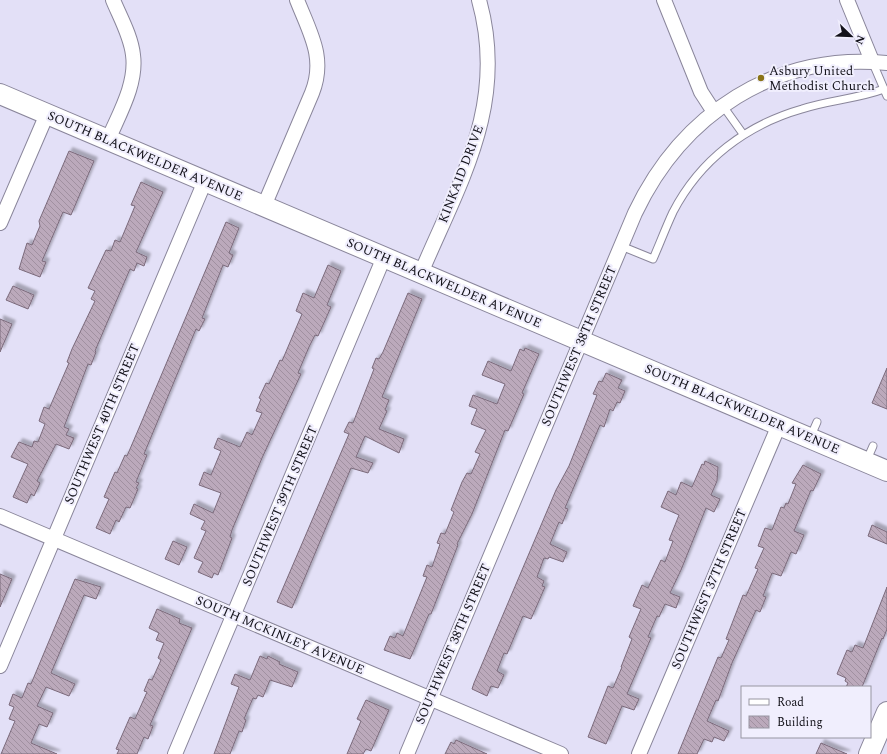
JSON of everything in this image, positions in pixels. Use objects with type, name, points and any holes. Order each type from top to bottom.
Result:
[{"type":"street","points":[[108,140],[128,90],[134,63],[131,44],[113,0]]},
{"type":"street","points":[[264,206],[312,94],[317,78],[318,55],[297,0]]},
{"type":"street","name":"KINKAID DRIVE","points":[[421,273],[470,156],[484,114],[489,66],[486,30],[479,0]]},
{"type":"street","points":[[664,0],[701,92],[719,109]]},
{"type":"street","points":[[847,0],[872,61]]},
{"type":"street","name":"SOUTHWEST 38TH STREET","points":[[407,754],[621,246],[643,196],[659,170],[678,144],[719,109],[765,82],[805,68],[848,62],[872,61],[887,63]]},
{"type":"street","name":"SOUTH BLACKWELDER AVENUE","points":[[0,94],[779,425],[814,430],[870,454],[887,471]]},
{"type":"street","points":[[0,223],[47,114]]},
{"type":"street","name":"SOUTHWEST 40TH STREET","points":[[0,666],[205,181]]},
{"type":"street","name":"SOUTHWEST 39TH STREET","points":[[175,754],[384,257]]},
{"type":"street","name":"SOUTHWEST 37TH STREET","points":[[639,754],[779,425]]},
{"type":"street","name":"SOUTH MCKINLEY AVENUE","points":[[0,516],[561,754]]},
{"type":"street","points":[[870,754],[887,712]]},
{"type":"lane","points":[[621,246],[653,259],[686,189],[713,158],[743,134],[777,118],[802,109],[886,92],[872,61]]},
{"type":"lane","points":[[719,109],[743,134]]},
{"type":"building","points":[[69,151],[94,161],[71,215],[63,212],[42,261],[46,262],[40,277],[19,269],[27,243],[32,245],[40,226],[39,221]]},
{"type":"building","points":[[141,182],[163,192],[136,252],[147,257],[144,266],[137,263],[134,271],[130,269],[95,351],[96,352],[91,365],[88,364],[64,427],[69,429],[66,435],[74,438],[69,449],[56,444],[37,481],[40,483],[34,496],[31,494],[27,503],[13,497],[28,464],[11,457],[19,442],[32,447],[34,441],[38,442],[45,424],[39,421],[44,407],[49,409],[69,363],[67,362],[72,349],[95,301],[91,299],[95,291],[88,288],[106,250],[111,251],[115,240],[120,242],[135,206],[131,205]]},
{"type":"building","points":[[226,222],[239,228],[229,253],[233,255],[228,267],[223,265],[202,318],[205,319],[199,331],[196,329],[144,454],[147,455],[136,482],[139,483],[136,488],[138,489],[130,508],[126,507],[119,522],[116,520],[110,534],[96,528],[109,499],[104,497],[115,472],[117,473],[125,455],[127,456]]},
{"type":"building","points":[[328,265],[341,271],[327,305],[331,307],[318,336],[315,335],[309,347],[298,373],[301,374],[262,458],[232,530],[230,537],[232,538],[218,575],[214,573],[212,578],[198,572],[203,562],[194,558],[206,531],[201,529],[205,521],[190,514],[194,504],[213,513],[221,493],[199,485],[204,472],[211,475],[221,451],[214,448],[218,438],[240,447],[247,432],[252,435],[262,413],[256,411],[261,399],[259,398],[266,383],[269,384],[280,360],[282,361],[302,314],[296,311],[303,293],[314,298]]},
{"type":"building","points":[[13,286],[34,295],[28,309],[6,300]]},
{"type":"building","points":[[408,293],[422,299],[382,397],[389,400],[385,410],[387,411],[379,429],[404,439],[399,453],[365,436],[356,457],[373,463],[368,473],[351,468],[292,608],[277,602],[349,434],[344,432],[349,422],[353,423],[374,369],[372,368],[376,358],[379,359],[383,352]]},
{"type":"building","points":[[0,319],[12,324],[0,352]]},
{"type":"building","points":[[525,348],[539,354],[522,393],[524,394],[508,431],[505,430],[472,514],[457,544],[458,545],[431,614],[429,614],[410,659],[384,650],[390,636],[395,638],[397,633],[403,636],[427,577],[423,576],[427,565],[432,567],[440,544],[437,543],[441,533],[445,534],[454,512],[451,510],[462,482],[467,473],[471,474],[480,454],[475,452],[486,430],[471,424],[477,409],[469,406],[473,395],[497,404],[505,384],[482,375],[488,361],[511,371],[520,349],[524,351]]},
{"type":"building","points":[[887,368],[887,409],[872,403]]},
{"type":"building","points":[[606,373],[622,380],[618,388],[625,391],[620,403],[617,402],[613,411],[610,409],[604,427],[600,425],[565,508],[568,509],[562,524],[559,522],[550,544],[567,552],[563,562],[549,557],[548,559],[544,558],[537,577],[544,581],[542,586],[545,587],[531,619],[523,616],[507,654],[504,653],[497,671],[504,675],[498,688],[491,686],[487,696],[472,689],[474,683],[556,490],[569,466],[597,395],[593,394],[599,381],[602,382]]},
{"type":"building","points":[[705,461],[718,467],[717,481],[711,495],[720,499],[714,512],[706,508],[670,593],[680,597],[676,608],[665,604],[659,617],[657,616],[648,637],[651,638],[627,694],[639,699],[634,710],[622,706],[606,744],[588,737],[608,686],[613,688],[632,639],[629,637],[641,609],[633,606],[642,585],[648,588],[661,560],[665,562],[673,541],[669,540],[679,515],[661,507],[668,491],[676,495],[681,482],[692,487],[702,464],[704,465]]},
{"type":"building","points":[[803,465],[821,474],[813,491],[811,490],[794,531],[804,535],[796,554],[791,552],[781,576],[772,573],[763,596],[766,597],[760,612],[756,610],[732,663],[718,701],[716,700],[707,721],[729,731],[724,741],[714,737],[712,742],[704,739],[697,754],[678,754],[718,657],[721,658],[729,640],[726,639],[743,595],[746,596],[758,569],[755,568],[764,548],[758,546],[765,528],[772,530],[781,507],[784,508],[786,503],[788,504],[796,484],[792,483]]},
{"type":"building","points":[[872,525],[887,532],[887,544],[868,536]]},
{"type":"building","points":[[173,541],[187,547],[179,565],[165,559]]},
{"type":"building","points":[[0,574],[12,579],[0,607]]},
{"type":"building","points":[[75,579],[101,587],[96,599],[84,595],[51,673],[75,684],[69,696],[46,687],[37,706],[53,713],[47,727],[39,724],[31,743],[57,754],[1,754],[15,721],[9,719],[14,707],[9,705],[13,694],[22,698],[28,683],[31,684]]},
{"type":"building","points":[[887,587],[887,629],[883,639],[882,638],[862,686],[846,686],[848,683],[845,681],[846,678],[837,674],[847,650],[852,652],[855,645],[863,648]]},
{"type":"building","points":[[157,609],[180,619],[179,623],[192,628],[150,725],[153,726],[148,739],[144,737],[137,754],[117,754],[119,750],[116,749],[130,717],[135,719],[147,692],[144,691],[149,679],[152,680],[161,660],[158,658],[164,643],[156,640],[159,633],[149,628]]},
{"type":"building","points":[[260,656],[267,659],[268,656],[280,662],[279,664],[298,672],[292,687],[270,680],[263,697],[258,695],[256,699],[253,698],[244,719],[246,720],[242,732],[239,731],[230,754],[214,754],[239,687],[231,684],[235,674],[250,680]]},
{"type":"building","points":[[366,700],[389,710],[371,751],[366,749],[363,754],[347,754],[361,721],[357,719]]},
{"type":"building","points":[[456,740],[487,754],[445,754],[451,742],[454,744]]},
{"type":"building","points":[[821,743],[847,754],[816,754]]},
{"type":"place","name":"Asbury United Methodist Church","points":[[761,78]]}]
